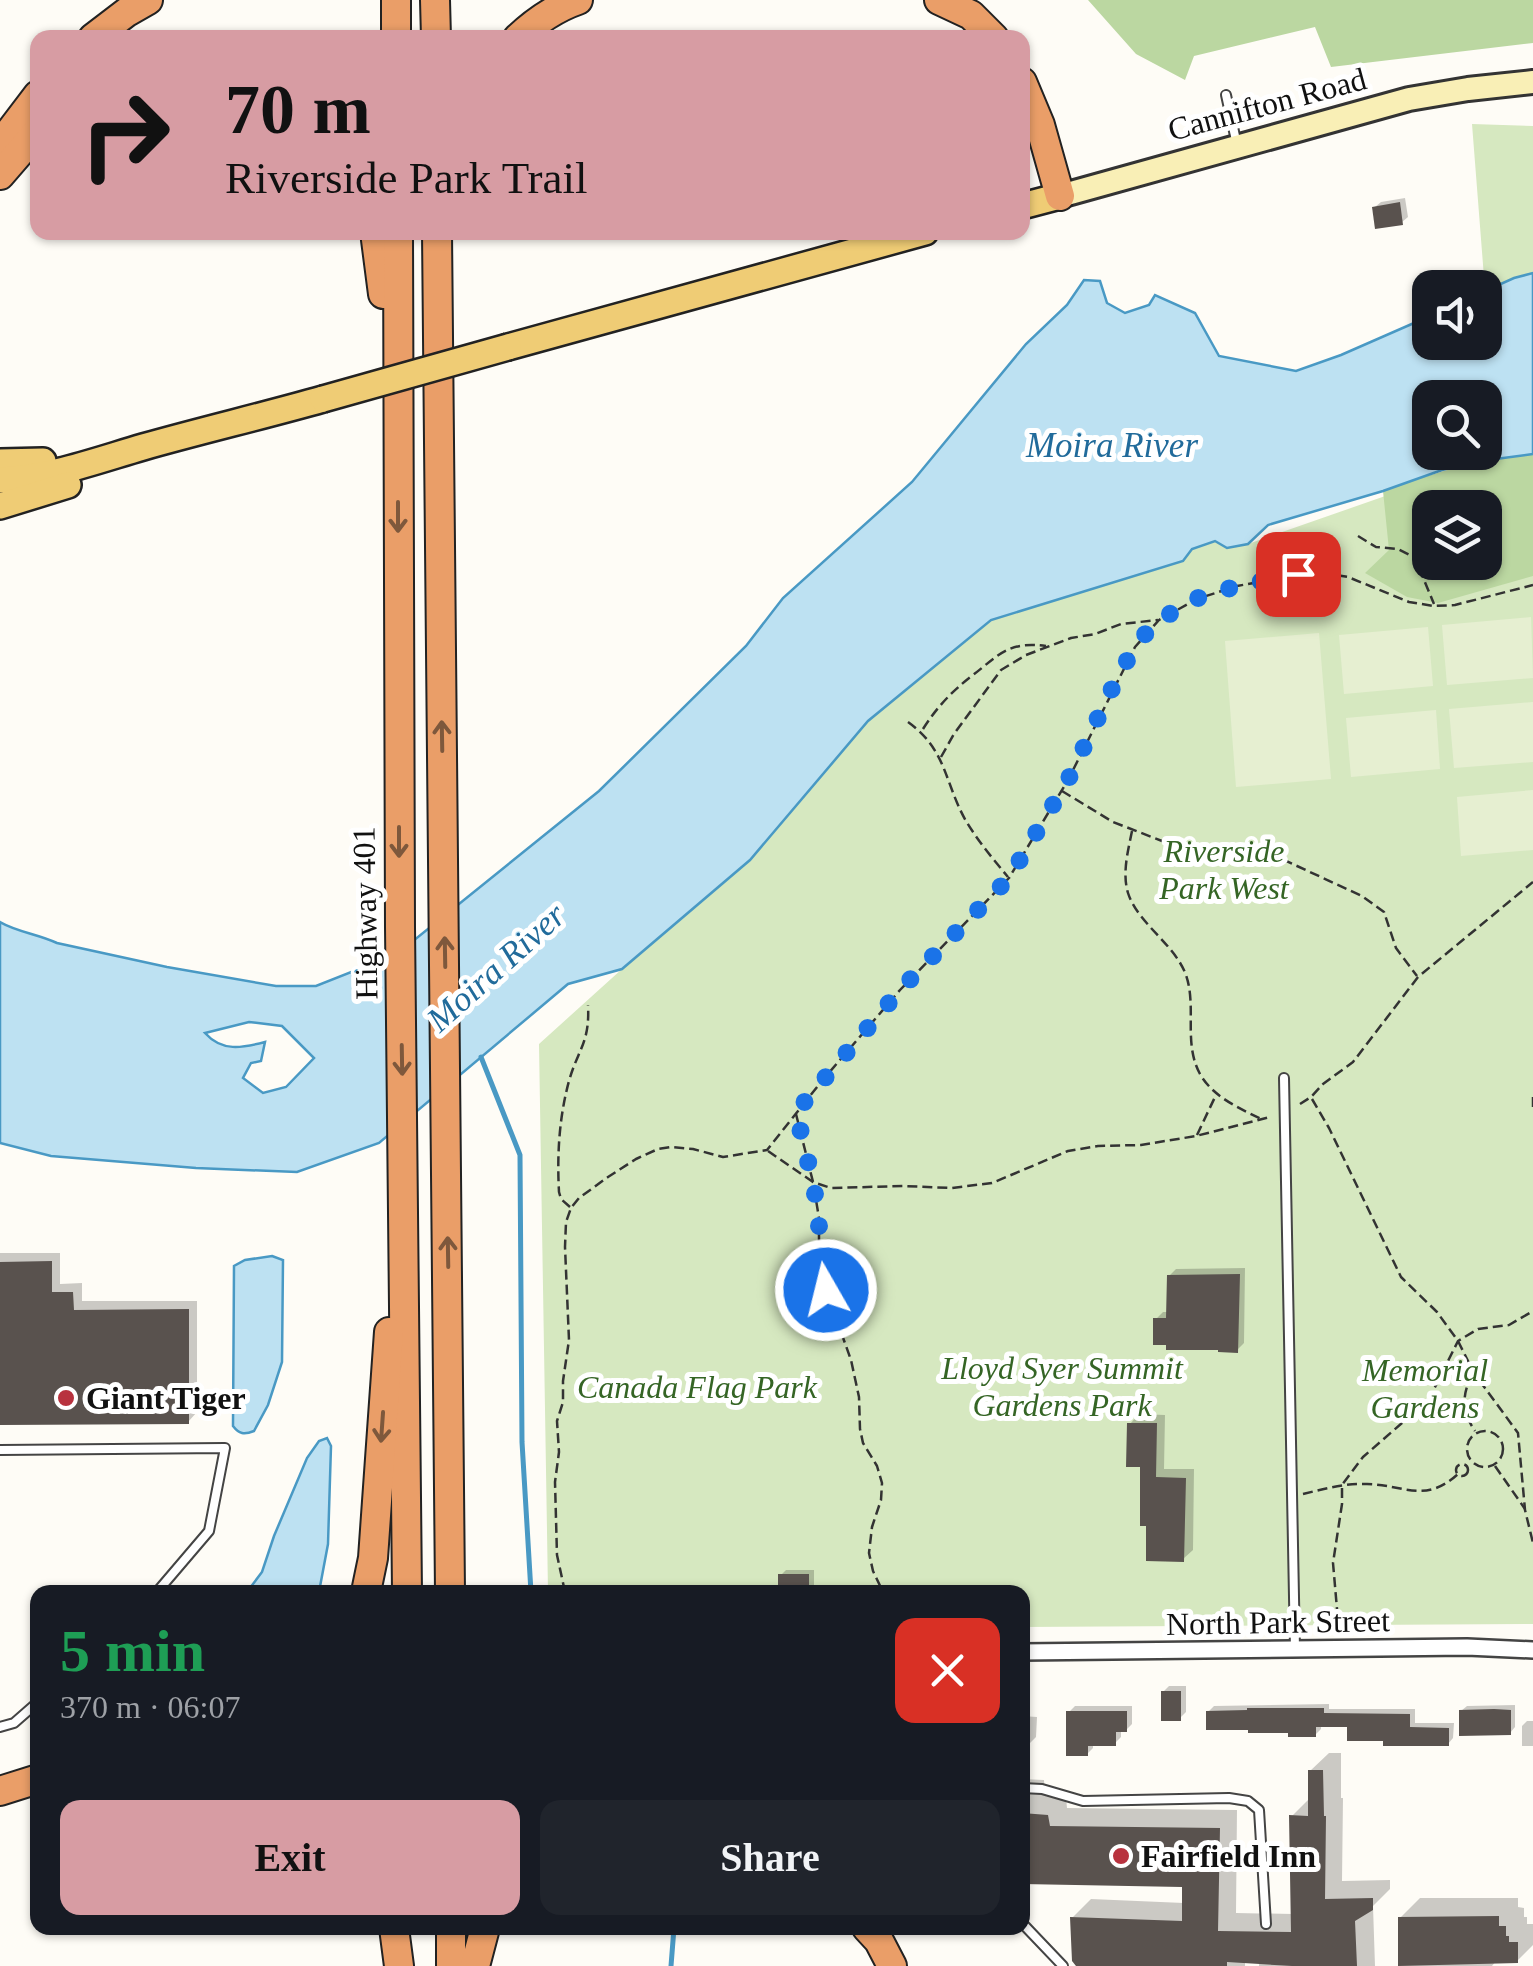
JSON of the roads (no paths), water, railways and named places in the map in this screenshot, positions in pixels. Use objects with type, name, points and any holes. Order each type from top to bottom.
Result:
[{"type":"highway","points":[[105,30],[148,0]]},
{"type":"highway","points":[[396,0],[396,30]]},
{"type":"highway","points":[[435,0],[436,30]]},
{"type":"highway","points":[[527,30],[541,18],[578,0]]},
{"type":"highway","points":[[939,0],[971,15],[986,30]]},
{"type":"highway","points":[[1030,101],[1060,196]]},
{"type":"highway","points":[[0,145],[30,104]]},
{"type":"highway","points":[[0,175],[30,139]]},
{"type":"highway","points":[[377,240],[397,420]]},
{"type":"highway","name":"Highway 401","points":[[398,240],[400,927],[408,1585]]},
{"type":"highway","points":[[437,240],[450,1585]]},
{"type":"highway","points":[[439,451],[451,240]]},
{"type":"highway","points":[[367,1585],[373,1558],[386,1354],[403,1182]]},
{"type":"highway","points":[[449,1349],[466,1585]]},
{"type":"highway","points":[[0,1791],[30,1781]]},
{"type":"highway","points":[[395,1935],[399,1966]]},
{"type":"highway","points":[[412,1935],[412,1966]]},
{"type":"highway","points":[[451,1935],[451,1966]]},
{"type":"highway","points":[[475,1966],[483,1935]]},
{"type":"highway","points":[[873,1935],[891,1964]]},
{"type":"main road","name":"Cannifton Road","points":[[1030,204],[1409,98],[1533,82]]},
{"type":"main road","points":[[0,480],[55,474],[896,240]]},
{"type":"main road","points":[[0,506],[266,416]]},
{"type":"main road","points":[[0,462],[62,460],[142,448]]},
{"type":"street","name":"North Park Street","points":[[1030,1652],[1533,1650]]},
{"type":"lane","points":[[1226,95],[1237,145]]},
{"type":"lane","points":[[1284,1078],[1295,1649]]},
{"type":"lane","points":[[0,1450],[225,1448],[209,1531],[163,1585]]},
{"type":"lane","points":[[0,1727],[14,1723],[30,1709]]},
{"type":"lane","points":[[1030,1788],[1083,1801],[1248,1801],[1260,1810],[1266,1924]]},
{"type":"lane","points":[[1030,1932],[1062,1966]]},
{"type":"water","name":"Moira River","points":[[1533,273],[1533,454],[1502,458],[1502,380],[1412,380],[1412,470],[1442,470],[1268,525],[1248,544],[1227,548],[1215,541],[1192,549],[1183,561],[991,620],[868,721],[750,860],[622,969],[568,984],[379,1143],[297,1172],[51,1156],[0,1143],[0,922],[57,943],[276,986],[316,986],[397,954],[599,791],[746,646],[783,598],[912,482],[1026,344],[1067,305],[1084,280],[1100,281],[1107,303],[1125,313],[1149,305],[1155,295],[1195,313],[1219,356],[1296,371],[1412,324],[1412,360],[1502,360],[1502,283]],"holes":[[[249,1022],[282,1026],[314,1058],[286,1087],[263,1093],[243,1078],[251,1063],[261,1061],[265,1042],[225,1046],[205,1033]]]},
{"type":"water","points":[[272,1256],[283,1260],[282,1362],[268,1405],[254,1431],[242,1433],[233,1426],[234,1266],[245,1260]]},
{"type":"water","points":[[327,1438],[331,1446],[328,1544],[320,1585],[252,1585],[262,1572],[307,1458],[319,1441]]},
{"type":"waterway","points":[[481,1057],[520,1155],[522,1442],[531,1585]]},
{"type":"waterway","points":[[671,1966],[673,1935]]},
{"type":"place","name":"Giant Tiger","points":[[66,1398]]},
{"type":"place","name":"Fairfield Inn","points":[[1121,1856]]},
{"type":"park label","name":"Riverside Park West","points":[[1224,870]]},
{"type":"park label","name":"Lloyd Syer Summit Gardens Park","points":[[1062,1386]]},
{"type":"park label","name":"Canada Flag Park","points":[[697,1387]]},
{"type":"park label","name":"Memorial Gardens","points":[[1425,1388]]}]
